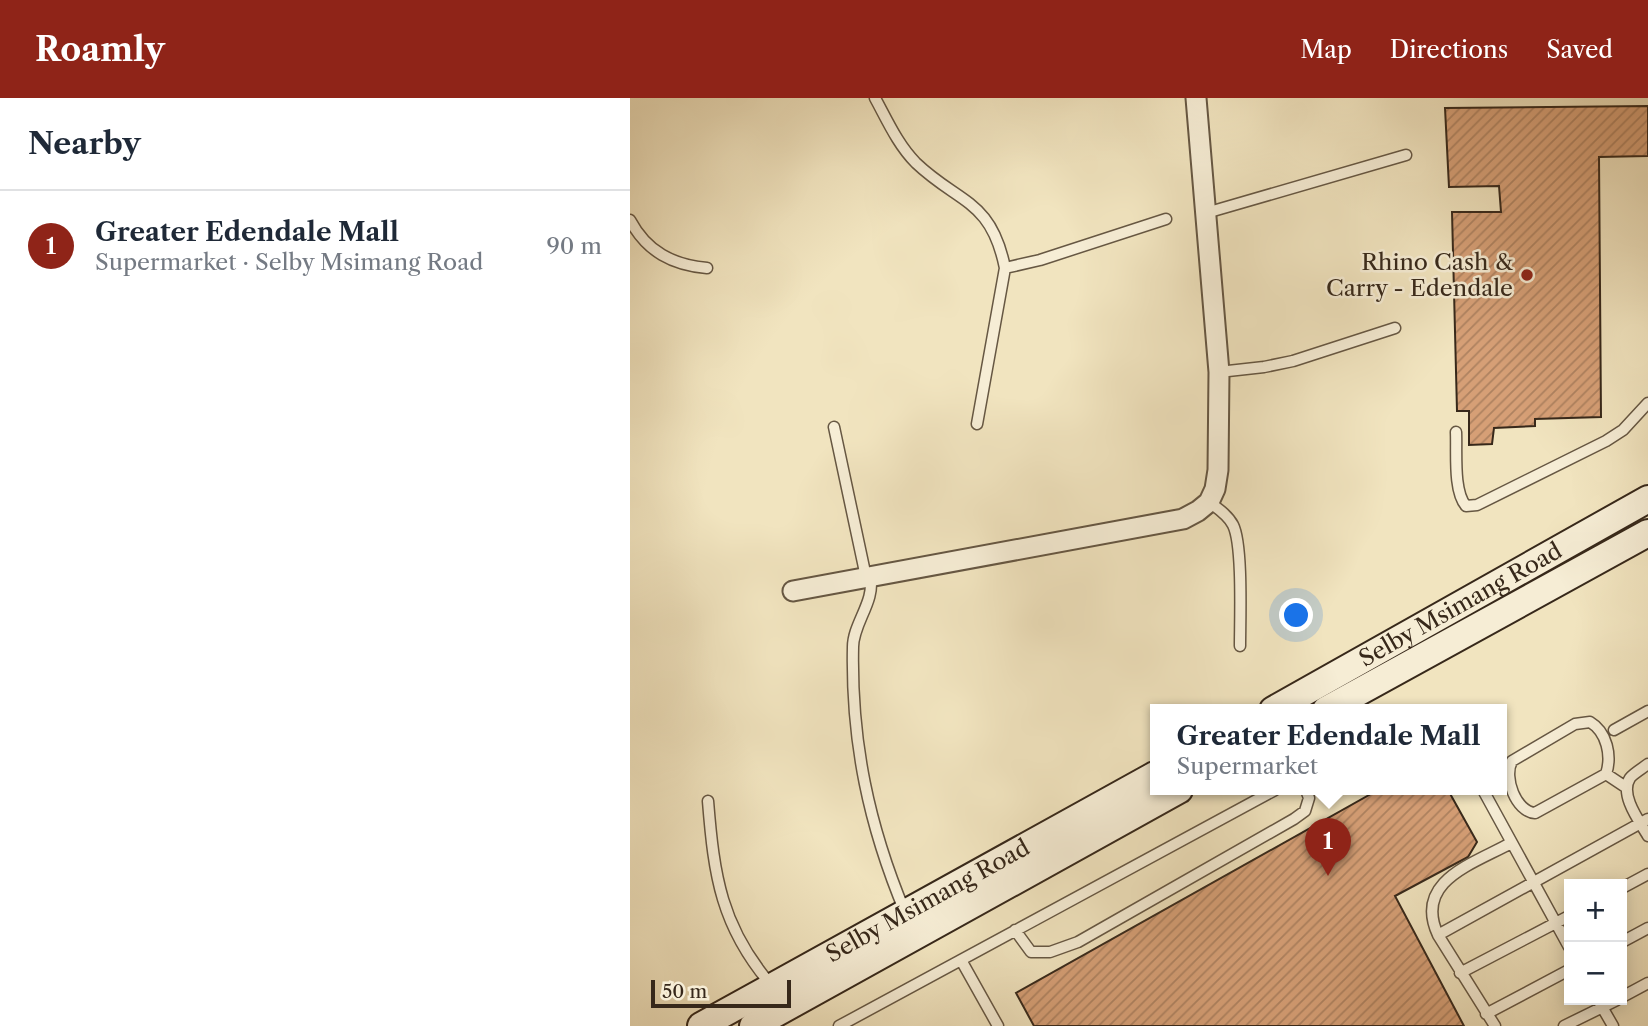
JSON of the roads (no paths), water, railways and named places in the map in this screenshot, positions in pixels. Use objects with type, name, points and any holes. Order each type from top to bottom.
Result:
[{"type":"main road","name":"Selby Msimang Road","points":[[1284,704],[1648,499]]},
{"type":"main road","name":"Selby Msimang Road","points":[[1337,704],[1648,533]]},
{"type":"main road","name":"Selby Msimang Road","points":[[701,1026],[1150,778]]},
{"type":"main road","name":"Selby Msimang Road","points":[[753,1026],[1170,795]]},
{"type":"street","points":[[793,591],[1183,519],[1209,502],[1216,489],[1218,470],[1219,372],[1196,98]]},
{"type":"lane","points":[[875,98],[916,163],[982,213],[994,230],[1005,268],[977,424]]},
{"type":"lane","points":[[1206,213],[1406,155]]},
{"type":"lane","points":[[1005,268],[1040,260],[1166,219]]},
{"type":"lane","points":[[630,220],[656,254],[692,267],[707,268]]},
{"type":"lane","points":[[1219,372],[1293,361],[1395,328]]},
{"type":"lane","points":[[1456,432],[1461,501],[1466,506],[1477,505],[1606,441],[1623,430],[1648,403]]},
{"type":"lane","points":[[834,427],[870,592],[853,640],[852,693],[856,744],[872,817],[905,913]]},
{"type":"lane","points":[[1209,502],[1226,515],[1233,526],[1238,544],[1240,646]]},
{"type":"lane","points":[[1615,730],[1648,711]]},
{"type":"lane","points":[[1590,722],[1602,732],[1610,755],[1606,774],[1535,813],[1529,813],[1523,809],[1508,779],[1508,768],[1512,761],[1575,724],[1590,722]]},
{"type":"lane","points":[[1648,764],[1630,779],[1627,788],[1628,798],[1644,821],[1648,836]]},
{"type":"lane","points":[[1606,774],[1627,788]]},
{"type":"lane","points":[[839,1026],[1266,795]]},
{"type":"lane","points":[[1015,930],[1031,952],[1051,952],[1077,942],[1294,819],[1305,811],[1308,795]]},
{"type":"lane","points":[[1486,795],[1566,942]]},
{"type":"lane","points":[[708,801],[712,860],[725,908],[739,942],[772,986]]},
{"type":"lane","points":[[1438,935],[1644,821]]},
{"type":"lane","points":[[1495,1026],[1438,935],[1430,908],[1438,888],[1448,878],[1511,843]]},
{"type":"lane","points":[[1627,885],[1648,874]]},
{"type":"lane","points":[[1460,973],[1564,919]]},
{"type":"lane","points":[[1627,939],[1648,928]]},
{"type":"lane","points":[[961,960],[998,1026]]},
{"type":"lane","points":[[1486,1014],[1564,973]]},
{"type":"lane","points":[[1627,994],[1648,983]]},
{"type":"lane","points":[[1564,1026],[1599,1005]]},
{"type":"lane","points":[[1602,1005],[1613,1026]]},
{"type":"place","name":"Rhino Cash & Carry - Edendale","points":[[1527,275]]},
{"type":"place","name":"Greater Edendale Mall","points":[[1328,876]]}]
